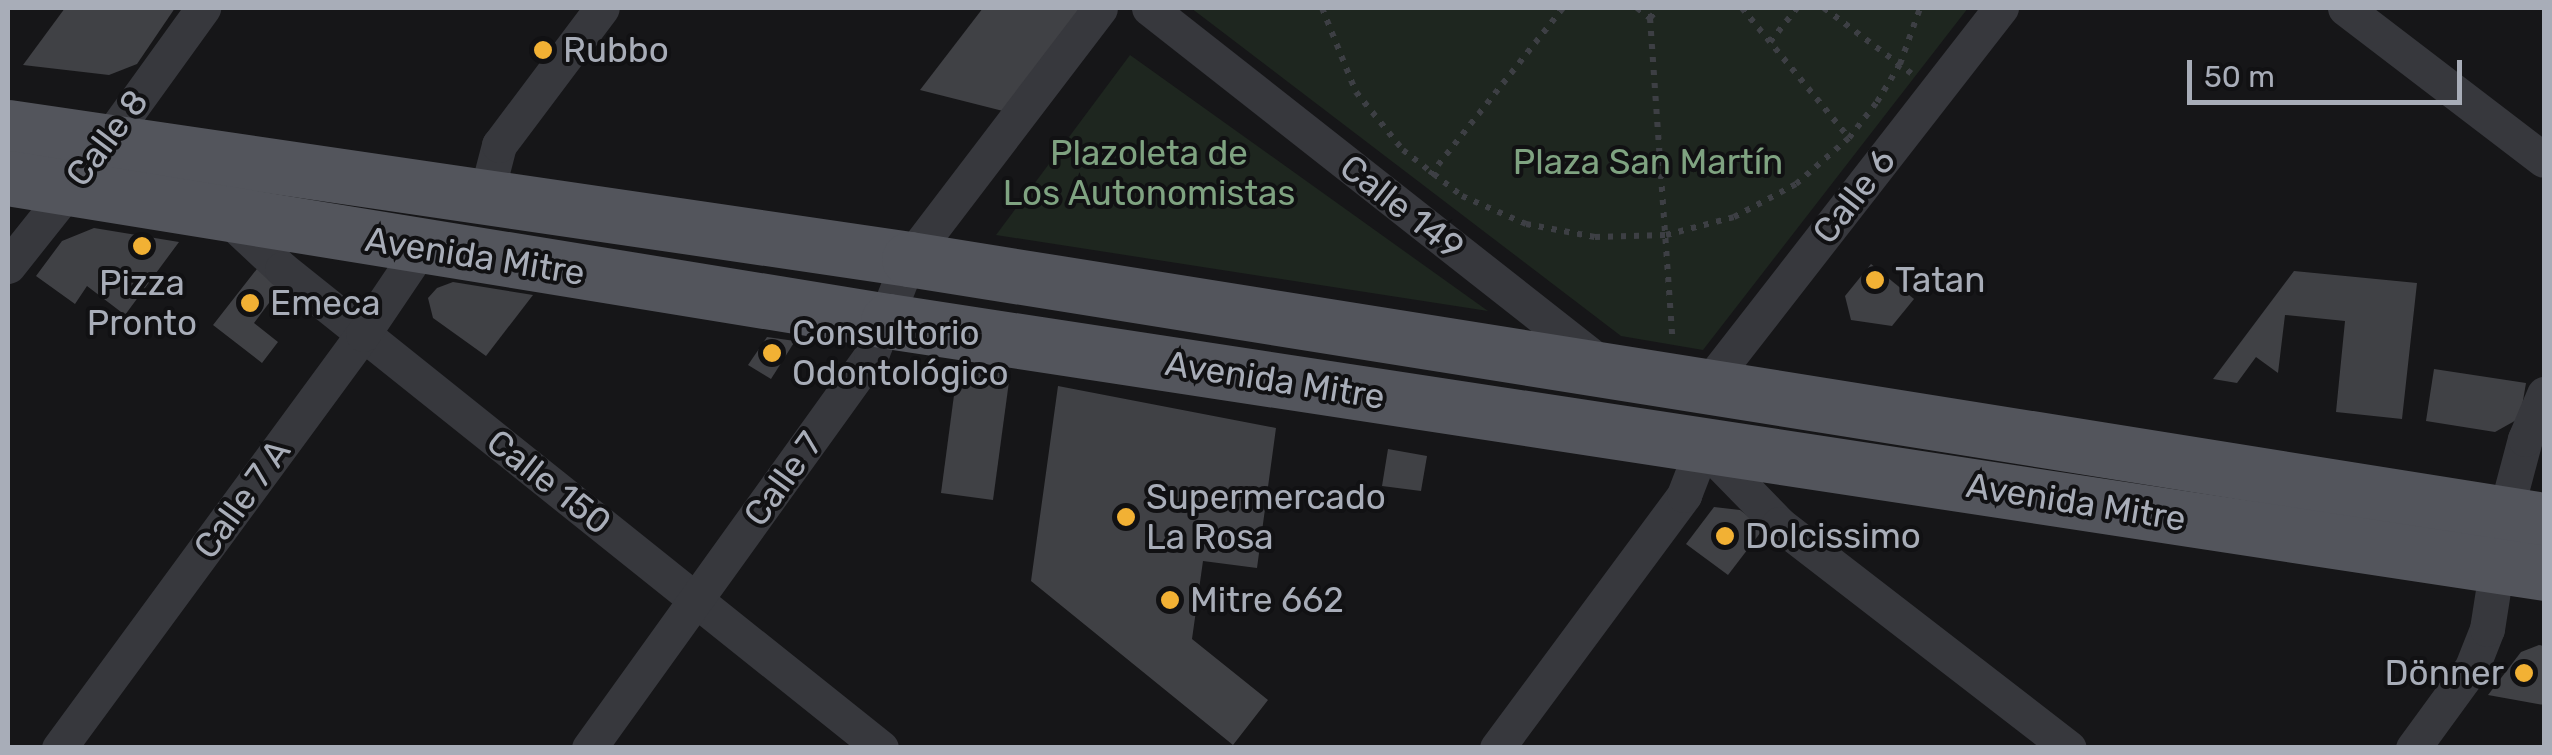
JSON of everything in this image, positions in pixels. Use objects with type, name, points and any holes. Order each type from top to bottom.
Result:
[{"type":"main road","name":"Avenida Mitre","points":[[8,128],[486,194],[1692,381],[2522,543]]},
{"type":"main road","name":"Avenida Mitre","points":[[8,178],[421,248],[1703,446],[2522,543]]},
{"type":"street","name":"Calle 8","points":[[8,266],[105,144],[203,8]]},
{"type":"street","points":[[486,194],[499,146],[602,8]]},
{"type":"street","name":"Calle 7","points":[[589,748],[871,355],[888,321],[909,258],[1100,8]]},
{"type":"street","name":"Calle 149","points":[[1149,8],[1608,368]]},
{"type":"street","name":"Calle 6","points":[[1692,381],[1875,169],[2001,8]]},
{"type":"street","points":[[2345,8],[2544,160]]},
{"type":"street","name":"Calle 150","points":[[221,213],[363,334],[881,748]]},
{"type":"street","name":"Calle 7 A","points":[[58,748],[363,334],[421,248]]},
{"type":"street","points":[[2413,748],[2472,668],[2522,543],[2524,439],[2544,394]]},
{"type":"street","points":[[1498,748],[1684,495],[1703,446],[1779,524],[2070,748]]},
{"type":"path","points":[[1322,8],[1356,92],[1403,150],[1462,196],[1526,224],[1595,237],[1666,235],[1734,217],[1796,184],[1849,138],[1900,64],[1920,8]]},
{"type":"path","points":[[1404,208],[1563,8]]},
{"type":"path","points":[[1637,8],[1650,18]]},
{"type":"path","points":[[1659,8],[1650,18],[1666,235],[1692,381]]},
{"type":"path","points":[[1742,8],[1875,169]]},
{"type":"path","points":[[1770,42],[1797,8]]},
{"type":"path","points":[[1824,8],[1935,92]]},
{"type":"green space","name":"Plaza San Martín","points":[[1191,8],[1968,8],[1703,350],[1621,336]]},
{"type":"green space","name":"Plazoleta de Los Autonomistas","points":[[1130,55],[1488,311],[996,235]]},
{"type":"building","points":[[65,8],[175,8],[137,64],[109,75],[23,65]]},
{"type":"building","points":[[983,8],[1087,8],[1007,112],[920,90]]},
{"type":"building","points":[[94,228],[179,242],[125,315],[87,286],[75,304],[36,276],[62,241]]},
{"type":"building","name":"Tatan","points":[[1871,264],[1914,299],[1892,326],[1851,320],[1845,296]]},
{"type":"building","name":"Emeca","points":[[260,265],[284,283],[254,323],[278,342],[262,363],[213,325]]},
{"type":"building","points":[[2294,271],[2417,283],[2402,419],[2336,412],[2345,321],[2285,315],[2278,373],[2256,357],[2237,383],[2213,379]]},
{"type":"building","name":"Emeca","points":[[453,282],[533,295],[486,356],[433,318],[428,298],[437,288]]},
{"type":"building","name":"Consultorio Odontológico","points":[[767,337],[795,341],[771,379],[748,365]]},
{"type":"building","points":[[958,365],[1010,374],[993,500],[941,493]]},
{"type":"building","points":[[2434,369],[2526,383],[2520,418],[2495,432],[2426,421]]},
{"type":"building","points":[[1058,386],[1276,428],[1257,568],[1203,561],[1192,639],[1268,700],[1233,745],[1031,581]]},
{"type":"building","points":[[1388,449],[1427,456],[1421,491],[1382,486]]},
{"type":"building","name":"Dolcissimo","points":[[1714,507],[1740,510],[1764,528],[1728,575],[1686,544]]},
{"type":"building","name":"Dönner","points":[[2544,646],[2544,705],[2488,695],[2521,652]]},
{"type":"place","name":"Rubbo","points":[[543,50]]},
{"type":"place","name":"Pizza Pronto","points":[[142,246]]},
{"type":"place","name":"Tatan","points":[[1875,280]]},
{"type":"place","name":"Emeca","points":[[250,303]]},
{"type":"place","name":"Consultorio Odontológico","points":[[772,353]]},
{"type":"place","name":"Supermercado La Rosa","points":[[1126,517]]},
{"type":"place","name":"Dolcissimo","points":[[1725,536]]},
{"type":"place","name":"Mitre 662","points":[[1170,600]]},
{"type":"place","name":"Dönner","points":[[2524,673]]}]
